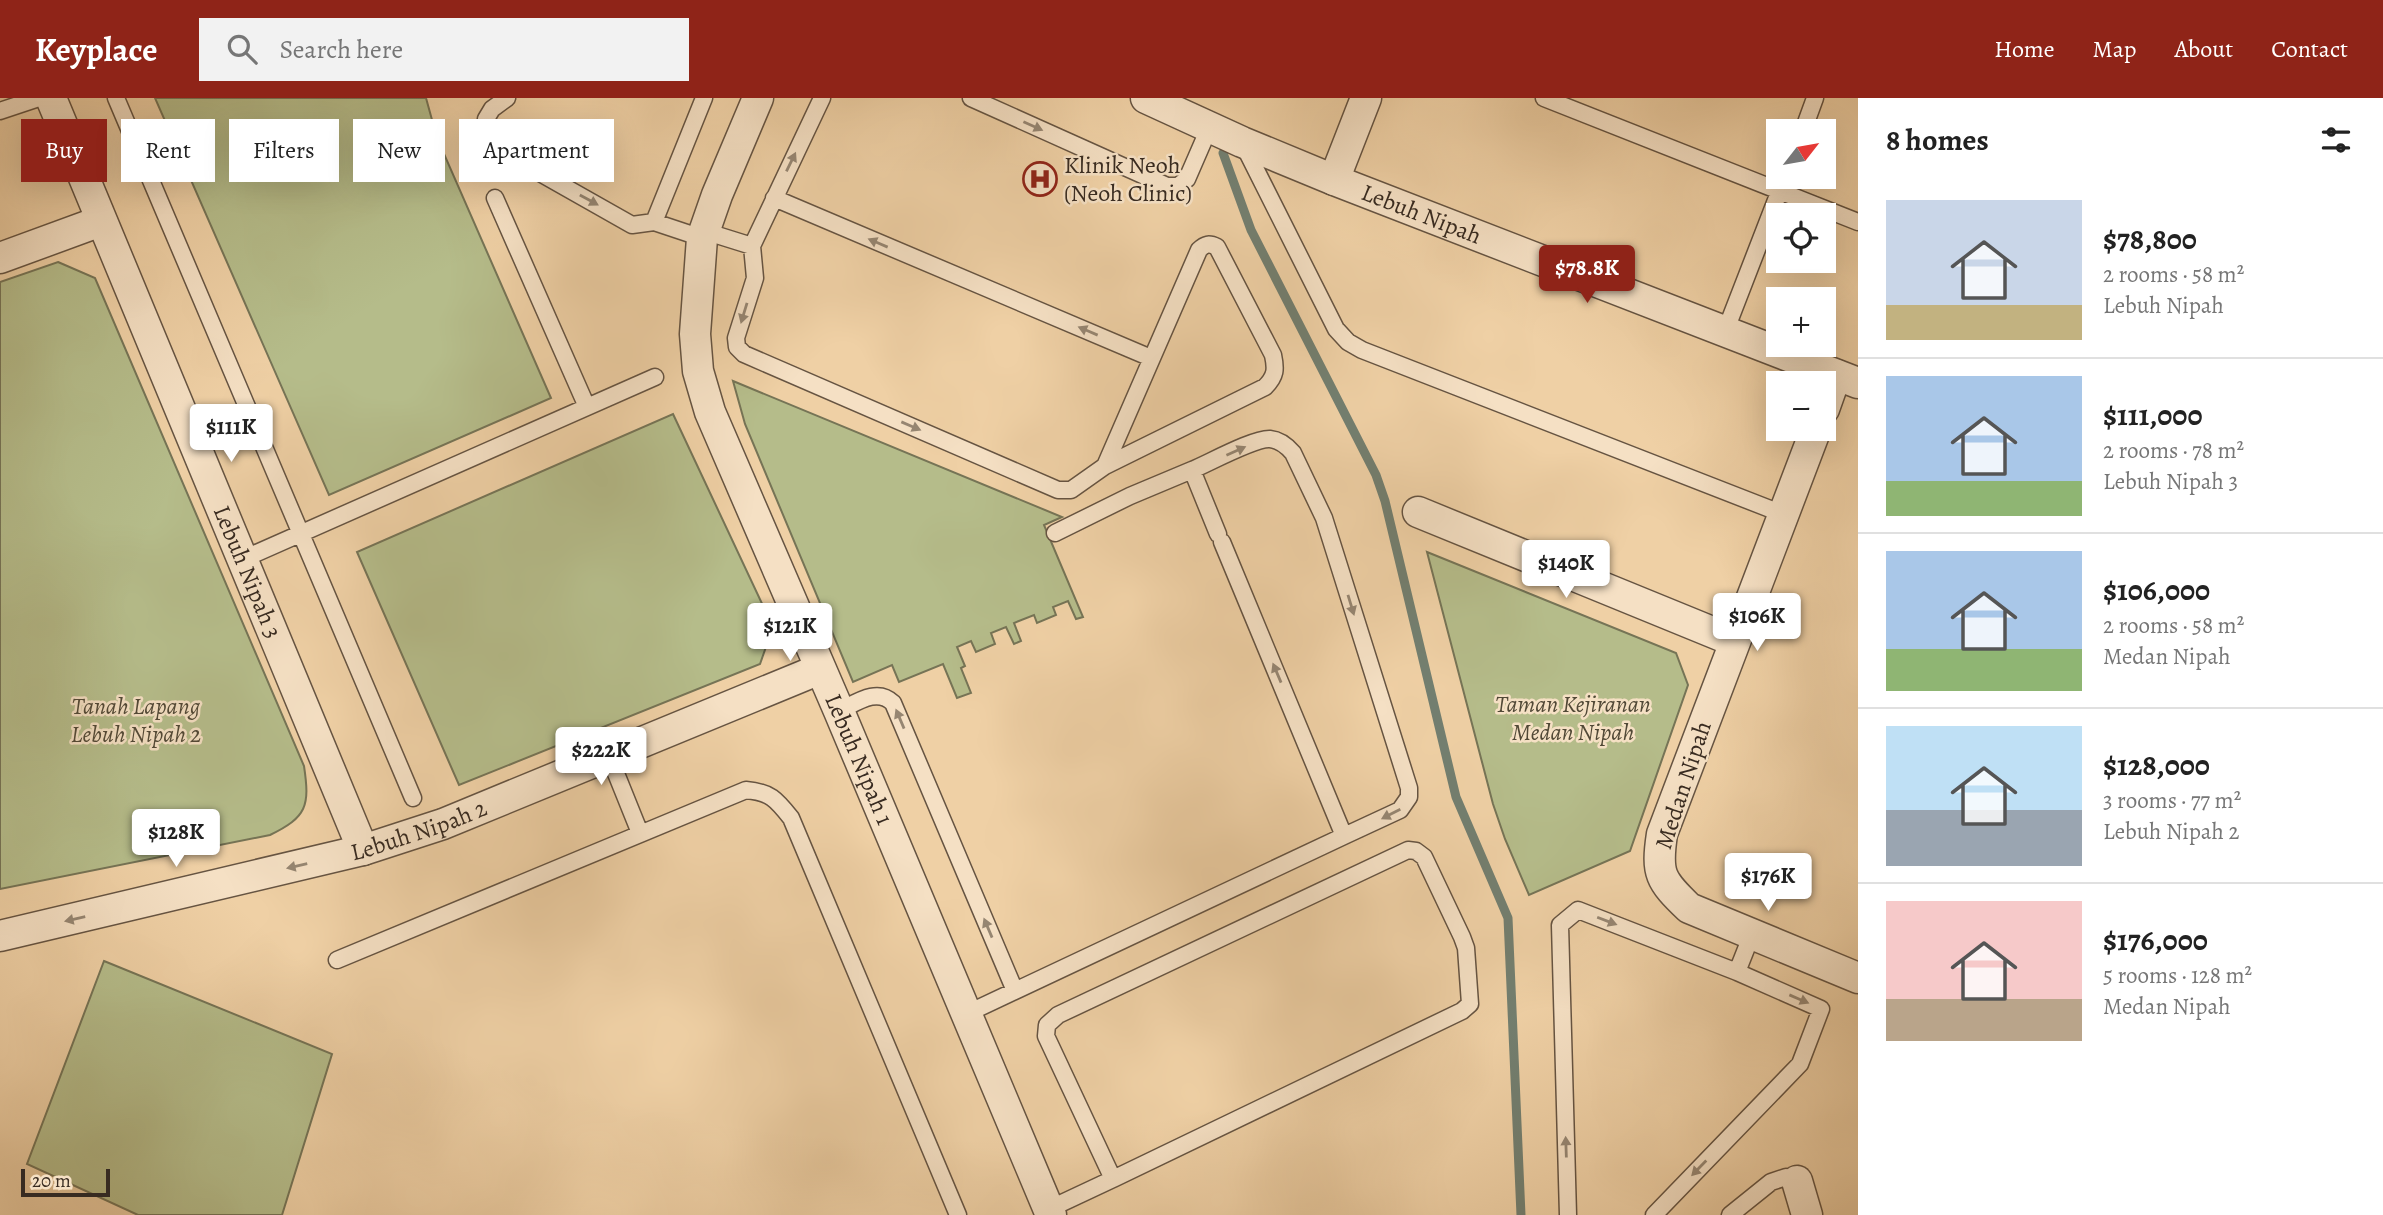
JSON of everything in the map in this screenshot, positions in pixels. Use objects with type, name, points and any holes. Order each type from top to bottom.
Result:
[{"type":"street","name":"Lebuh Nipah 3","points":[[51,98],[363,850]]},
{"type":"street","name":"Lebuh Nipah 1","points":[[758,98],[703,234],[696,323],[698,371],[710,412],[1050,1212]]},
{"type":"street","name":"Lebuh Nipah","points":[[1146,98],[1334,180],[1847,379]]},
{"type":"street","points":[[1334,180],[1366,98]]},
{"type":"street","points":[[0,258],[101,221]]},
{"type":"street","points":[[1836,393],[1847,379]]},
{"type":"street","name":"Medan Nipah","points":[[1811,441],[1662,834],[1658,856],[1660,873],[1672,892],[1689,908],[1858,978]]},
{"type":"street","points":[[1418,512],[1734,641]]},
{"type":"street","name":"Lebuh Nipah 2","points":[[0,936],[363,850],[443,824],[820,669]]},
{"type":"street","points":[[1797,1181],[1807,1215]]},
{"type":"lane","points":[[0,111],[39,98]]},
{"type":"lane","points":[[116,98],[413,798]]},
{"type":"lane","points":[[506,98],[492,109],[486,119],[489,131],[503,152],[632,225],[654,222],[752,246]]},
{"type":"lane","points":[[654,222],[704,98]]},
{"type":"lane","points":[[822,98],[752,246],[755,278],[736,338],[737,347],[744,354],[1058,490],[1071,491],[1105,466],[1265,387],[1273,378],[1276,368],[1273,355],[1217,247],[1211,244],[1199,250],[1105,466]]},
{"type":"lane","points":[[971,98],[1167,186],[1178,186],[1187,180],[1210,126]]},
{"type":"lane","points":[[1544,98],[1766,178]]},
{"type":"lane","points":[[1807,119],[1815,98]]},
{"type":"lane","points":[[1242,142],[1336,329],[1348,342],[1374,355],[1783,514]]},
{"type":"lane","points":[[1726,332],[1780,189]]},
{"type":"lane","points":[[1792,189],[1858,222]]},
{"type":"lane","points":[[495,198],[587,407]]},
{"type":"lane","points":[[774,198],[1151,358]]},
{"type":"lane","points":[[243,559],[655,377]]},
{"type":"lane","points":[[966,1014],[1400,810],[1407,804],[1409,797],[1409,788],[1324,518],[1293,453],[1286,445],[1271,439],[1259,441],[1130,496],[1055,533]]},
{"type":"lane","points":[[1192,470],[1345,836]]},
{"type":"lane","points":[[839,711],[876,695],[886,696],[892,702],[1015,991]]},
{"type":"lane","points":[[609,756],[640,833]]},
{"type":"lane","points":[[337,960],[746,790],[763,791],[783,807],[791,818],[958,1215]]},
{"type":"lane","points":[[1050,1212],[1462,1011],[1470,1004],[1465,948],[1424,857],[1416,851],[1408,850],[1058,1015],[1047,1025],[1046,1036],[1113,1179]]},
{"type":"lane","points":[[1568,1215],[1560,925],[1578,910],[1737,972],[1821,1009],[1800,1064],[1654,1215]]},
{"type":"lane","points":[[1737,972],[1752,934]]},
{"type":"lane","points":[[1730,1215],[1771,1182],[1786,1177],[1797,1181]]},
{"type":"green space","points":[[155,98],[426,98],[432,119],[353,119],[353,182],[445,182],[445,156],[551,398],[329,495],[192,182],[215,182],[215,119],[164,119]]},
{"type":"green space","name":"Tanah Lapang Lebuh Nipah 2","points":[[58,262],[95,278],[304,766],[306,801],[299,816],[270,835],[0,889],[0,282]]},
{"type":"green space","points":[[733,381],[1062,517],[1044,525],[1083,617],[1076,619],[1068,601],[1053,607],[1056,615],[1037,623],[1034,615],[1014,623],[1021,641],[1014,644],[1006,627],[991,633],[995,644],[976,652],[971,641],[957,647],[965,666],[961,668],[971,693],[957,698],[943,664],[899,682],[892,665],[853,682],[745,424]]},
{"type":"green space","points":[[673,414],[773,627],[760,664],[459,785],[357,552]]},
{"type":"green space","name":"Taman Kejiranan Medan Nipah","points":[[1427,552],[1676,653],[1688,685],[1630,851],[1529,895],[1493,804]]},
{"type":"green space","points":[[104,961],[332,1054],[282,1215],[138,1215],[27,1164]]},
{"type":"waterway","points":[[1223,153],[1251,230],[1376,475],[1385,501],[1456,797],[1508,918],[1521,1215]]},
{"type":"place","name":"Klinik Neoh (Neoh Clinic)","points":[[1040,179]]}]
